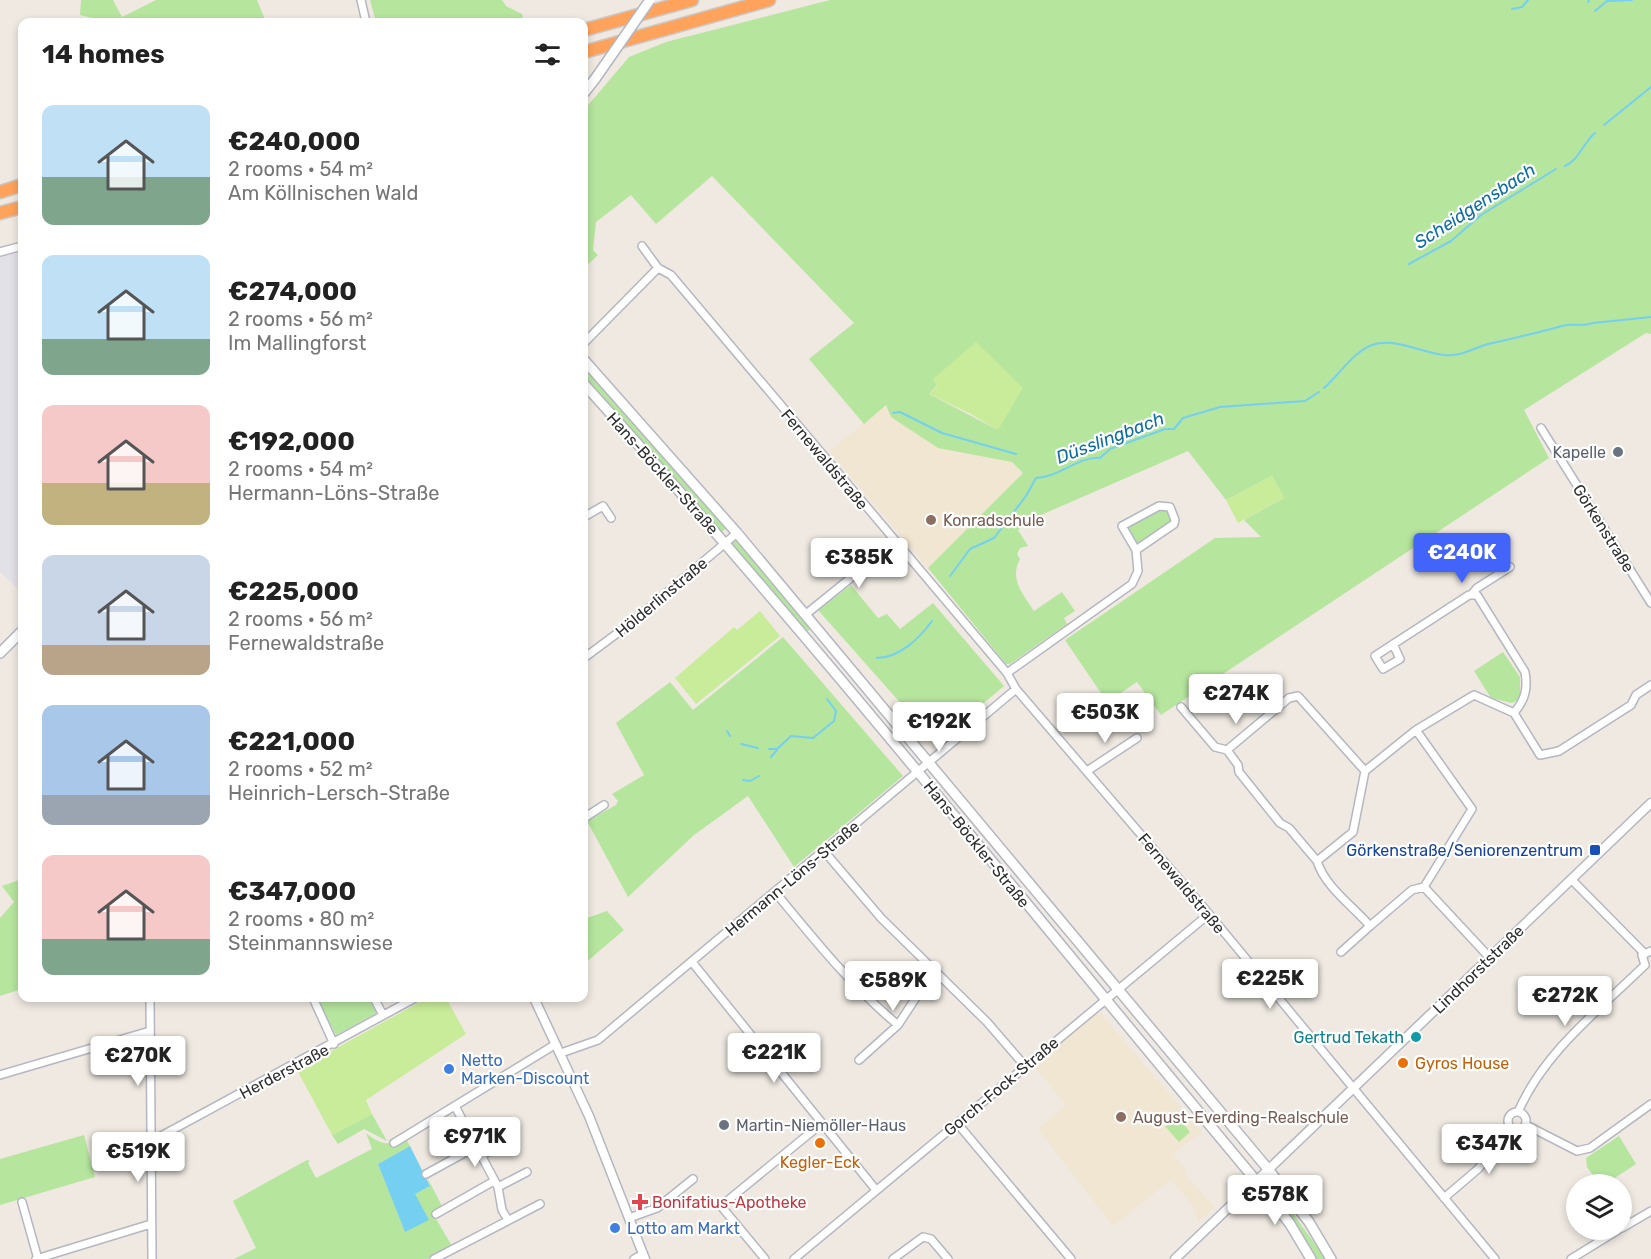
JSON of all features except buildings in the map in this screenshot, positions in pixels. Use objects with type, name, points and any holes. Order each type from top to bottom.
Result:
[{"type":"highway","points":[[588,29],[692,0]]},
{"type":"highway","points":[[588,51],[769,0]]},
{"type":"highway","points":[[0,192],[18,186]]},
{"type":"highway","points":[[0,213],[18,208]]},
{"type":"main road","points":[[588,88],[650,0]]},
{"type":"main road","name":"Hans-Böckler-Straße","points":[[588,365],[737,533],[1268,1169],[1309,1222],[1332,1259]]},
{"type":"main road","name":"Hans-Böckler-Straße","points":[[588,388],[726,543],[918,773],[1256,1181],[1290,1224],[1311,1259]]},
{"type":"main road","points":[[0,653],[18,635]]},
{"type":"street","points":[[361,0],[365,18]]},
{"type":"street","name":"Fernewaldstraße","points":[[642,246],[658,268],[671,275],[1007,673],[1016,689],[1209,914],[1495,1259]]},
{"type":"street","points":[[0,252],[18,247]]},
{"type":"street","points":[[588,340],[658,268]]},
{"type":"street","name":"Görkenstraße","points":[[1541,428],[1650,599]]},
{"type":"street","points":[[588,515],[603,506],[611,518]]},
{"type":"street","points":[[1007,673],[1132,584],[1138,571],[1136,550],[1122,526],[1159,506],[1170,507],[1175,520],[1174,524],[1136,550]]},
{"type":"street","name":"Hölderlinstraße","points":[[588,655],[631,623],[737,533]]},
{"type":"street","points":[[805,615],[895,542]]},
{"type":"street","points":[[1394,644],[1510,567]]},
{"type":"street","points":[[1472,594],[1481,600],[1525,672],[1527,686],[1522,704],[1514,713]]},
{"type":"street","points":[[1317,861],[1353,832],[1365,771],[1416,730],[1474,695],[1514,713],[1540,755],[1559,751],[1631,705],[1636,694],[1651,685]]},
{"type":"street","name":"Hermann-Löns-Straße","points":[[561,1053],[598,1040],[930,764],[1016,689]]},
{"type":"street","points":[[1227,750],[1289,698],[1298,696],[1365,771]]},
{"type":"street","points":[[1180,707],[1215,747],[1227,750],[1238,765],[1239,772],[1280,823],[1288,828],[1317,861],[1320,869],[1341,897],[1350,903],[1370,926]]},
{"type":"street","points":[[1341,952],[1412,890],[1424,887],[1472,808],[1416,730]]},
{"type":"street","points":[[1087,771],[1137,738]]},
{"type":"street","name":"Lindhorststraße","points":[[1175,1259],[1651,803]]},
{"type":"street","points":[[588,815],[604,805]]},
{"type":"street","points":[[824,851],[881,918],[987,1022],[1025,1066]]},
{"type":"street","points":[[1444,1198],[1478,1169],[1511,1128],[1509,1117],[1518,1112],[1529,1088],[1545,1065],[1648,965],[1641,958],[1647,952],[1572,880]]},
{"type":"street","points":[[1424,887],[1490,958]]},
{"type":"street","points":[[775,892],[840,970],[870,1002],[898,1025]]},
{"type":"street","name":"Gorch-Fock-Straße","points":[[794,1259],[1209,914]]},
{"type":"street","points":[[692,962],[876,1190]]},
{"type":"street","points":[[859,1060],[898,1025],[934,970]]},
{"type":"street","points":[[150,1002],[152,1259]]},
{"type":"street","points":[[315,1002],[334,1044]]},
{"type":"street","points":[[376,1002],[383,1015]]},
{"type":"street","name":"Herderstraße","points":[[150,1142],[408,1002]]},
{"type":"street","points":[[536,1002],[589,1116],[644,1257],[634,1259]]},
{"type":"street","points":[[0,1076],[150,1031]]},
{"type":"street","points":[[394,1143],[456,1108],[556,1044]]},
{"type":"street","points":[[1526,1125],[1577,1151],[1590,1148],[1651,1104]]},
{"type":"street","points":[[456,1108],[496,1184],[502,1210],[508,1220]]},
{"type":"street","points":[[1518,1112],[1524,1115],[1526,1125]]},
{"type":"street","points":[[957,1123],[1071,1259]]},
{"type":"street","points":[[765,1259],[721,1206],[821,1124]]},
{"type":"street","points":[[1511,1128],[1518,1130],[1526,1125]]},
{"type":"street","points":[[482,1155],[513,1139]]},
{"type":"street","points":[[426,1174],[477,1146]]},
{"type":"street","points":[[436,1214],[496,1184],[527,1172]]},
{"type":"street","points":[[629,1218],[657,1208],[693,1179]]},
{"type":"street","points":[[22,1202],[37,1259],[151,1224]]},
{"type":"street","points":[[434,1259],[540,1204]]},
{"type":"street","points":[[1632,1222],[1651,1211]]},
{"type":"street","points":[[893,1259],[923,1237],[931,1239],[948,1259]]},
{"type":"street","points":[[1571,1259],[1602,1240]]},
{"type":"shaded area","points":[[18,250],[18,588],[0,572],[0,256]]},
{"type":"shaded area","name":"Konradschule","points":[[886,405],[938,448],[1012,462],[1023,473],[928,568],[829,451]]},
{"type":"shaded area","name":"August-Everding-Realschule","points":[[1101,1014],[1202,1132],[1173,1154],[1186,1170],[1185,1175],[1215,1207],[1199,1222],[1194,1207],[1171,1180],[1113,1226],[1038,1129],[1066,1105],[1034,1066],[1095,1015]]},
{"type":"green space","points":[[81,0],[113,0],[122,17],[156,0],[257,0],[264,18],[93,18],[80,15]]},
{"type":"green space","points":[[370,0],[502,0],[506,6],[522,14],[523,18],[375,18]]},
{"type":"green space","points":[[830,0],[1651,0],[1651,334],[1646,333],[1524,410],[1549,458],[1161,715],[1137,682],[1107,702],[1065,640],[1215,538],[1261,537],[1244,520],[1284,498],[1272,476],[1226,500],[1188,451],[1034,518],[1018,530],[1028,546],[1020,548],[1017,554],[1020,559],[1016,573],[1019,586],[1034,611],[1062,592],[1075,611],[1064,618],[1067,624],[1010,664],[1006,664],[928,568],[1023,473],[1012,462],[938,448],[891,417],[886,405],[864,424],[809,359],[854,323],[712,176],[656,224],[631,195],[596,222],[593,250],[598,255],[588,264],[588,105],[629,57],[666,42]],"holes":[[[933,379],[998,430],[929,394],[937,385]]]},
{"type":"green space","points":[[976,342],[1023,388],[998,430],[929,394],[937,386],[933,379]]},
{"type":"green space","points":[[588,368],[728,526],[721,533],[588,383]]},
{"type":"green space","points":[[1272,476],[1284,498],[1238,523],[1226,500]]},
{"type":"green space","points":[[1160,509],[1168,510],[1171,523],[1137,545],[1127,531],[1129,527]]},
{"type":"green space","points":[[737,539],[813,627],[805,633],[733,547],[732,543]]},
{"type":"green space","points":[[851,585],[878,618],[887,614],[900,629],[933,603],[1004,686],[936,743],[818,610]]},
{"type":"green space","points":[[760,611],[780,636],[696,704],[675,678],[734,627],[737,630]]},
{"type":"green space","points":[[783,637],[903,776],[794,867],[748,796],[694,835],[628,897],[588,823],[588,820],[616,805],[618,801],[612,794],[644,775],[616,723],[670,682],[693,710]]},
{"type":"green space","points":[[1503,652],[1520,677],[1520,699],[1512,703],[1491,698],[1474,671]]},
{"type":"green space","points":[[18,880],[18,990],[0,996],[0,918],[14,902],[2,886]]},
{"type":"green space","points":[[607,911],[624,930],[588,961],[588,918]]},
{"type":"green space","points":[[319,1002],[371,1002],[377,1013],[336,1035]]},
{"type":"green space","points":[[420,1002],[448,1002],[466,1034],[366,1100],[372,1114],[332,1135],[297,1070]]},
{"type":"green space","points":[[372,1114],[387,1141],[364,1129],[338,1144],[332,1135]]},
{"type":"green space","points":[[1177,1116],[1190,1132],[1179,1142],[1165,1126]]},
{"type":"green space","points":[[366,1133],[385,1143],[406,1139],[410,1146],[378,1164],[405,1231],[415,1194],[430,1186],[427,1177],[442,1206],[432,1212],[452,1246],[427,1259],[234,1259],[256,1248],[233,1201],[307,1160],[310,1161],[308,1163],[316,1178],[372,1149]]},
{"type":"green space","points":[[403,1133],[405,1137],[387,1141]]},
{"type":"green space","points":[[84,1135],[95,1177],[0,1205],[0,1159]]},
{"type":"green space","points":[[1619,1136],[1636,1164],[1621,1174],[1592,1174],[1587,1167],[1586,1158]]},
{"type":"green space","points":[[1277,1192],[1326,1259],[1315,1259],[1272,1196]]},
{"type":"water","points":[[410,1146],[430,1186],[415,1194],[429,1220],[405,1232],[378,1164]]},
{"type":"waterway","points":[[1512,9],[1522,7],[1528,0]]},
{"type":"waterway","points":[[1595,11],[1607,1],[1632,0]]},
{"type":"waterway","name":"Scheidgensbach","points":[[1604,125],[1651,87]]},
{"type":"waterway","name":"Scheidgensbach","points":[[1565,166],[1574,160],[1595,133]]},
{"type":"waterway","name":"Scheidgensbach","points":[[1409,264],[1451,241],[1481,215],[1556,169]]},
{"type":"waterway","name":"Düsslingbach","points":[[1324,388],[1346,364],[1365,348],[1381,343],[1399,344],[1436,354],[1450,355],[1566,325],[1651,317]]},
{"type":"waterway","name":"Düsslingbach","points":[[950,576],[970,549],[994,538],[1026,496],[1036,478],[1053,474],[1084,460],[1100,458],[1110,449],[1165,429],[1174,429],[1183,418],[1220,407],[1305,401],[1319,392]]},
{"type":"waterway","points":[[893,413],[900,412],[942,433],[1016,454]]},
{"type":"waterway","name":"Düsslingbach","points":[[877,658],[901,651],[932,621]]},
{"type":"waterway","name":"Düsslingbach","points":[[769,749],[777,749],[791,736],[813,738],[834,721],[836,711],[827,699]]},
{"type":"waterway","name":"Düsslingbach","points":[[727,731],[730,736]]},
{"type":"waterway","name":"Düsslingbach","points":[[741,744],[758,748]]},
{"type":"waterway","points":[[771,757],[777,750]]},
{"type":"waterway","points":[[743,780],[750,781],[759,776]]},
{"type":"place","name":"Kapelle","points":[[1618,452]]},
{"type":"place","name":"Konradschule","points":[[931,520]]},
{"type":"place","name":"Görkenstraße/Seniorenzentrum","points":[[1595,850]]},
{"type":"place","name":"Gertrud Tekath","points":[[1416,1037]]},
{"type":"place","name":"Gyros House","points":[[1403,1063]]},
{"type":"place","name":"Netto Marken-Discount","points":[[449,1069]]},
{"type":"place","name":"August-Everding-Realschule","points":[[1121,1117]]},
{"type":"place","name":"Martin-Niemöller-Haus","points":[[724,1125]]},
{"type":"place","name":"Kegler-Eck","points":[[820,1143]]},
{"type":"place","name":"Bonifatius-Apotheke","points":[[640,1202]]},
{"type":"place","name":"Lotto am Markt","points":[[615,1228]]}]
